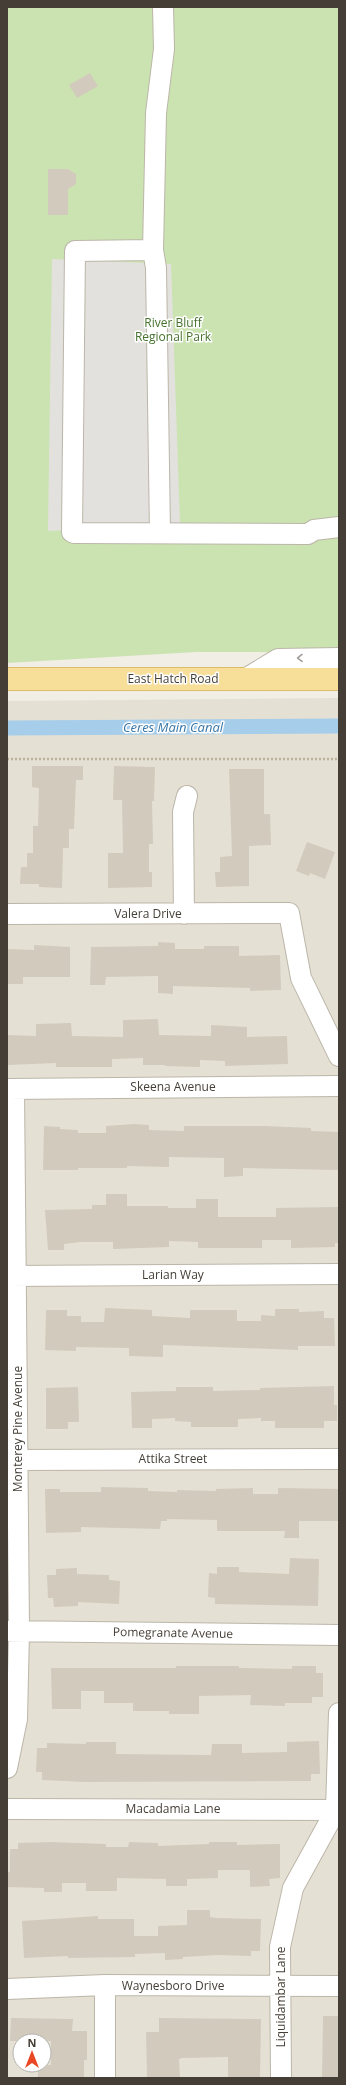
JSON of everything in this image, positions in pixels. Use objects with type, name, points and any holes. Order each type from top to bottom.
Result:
[{"type":"main road","name":"East Hatch Road","points":[[7,679],[244,678],[339,680]]},
{"type":"street","points":[[160,533],[156,268],[153,250],[156,113],[164,48],[163,7]]},
{"type":"street","points":[[153,250],[77,251],[74,254],[71,530],[74,533],[308,534],[314,530],[339,528]]},
{"type":"street","points":[[308,534],[314,539],[339,542]]},
{"type":"street","points":[[244,678],[278,659],[339,658]]},
{"type":"street","points":[[184,914],[183,812],[187,796]]},
{"type":"street","name":"Valera Drive","points":[[7,914],[289,913],[301,978],[339,1056]]},
{"type":"street","name":"Skeena Avenue","points":[[10,1089],[339,1086]]},
{"type":"street","name":"Monterey Pine Avenue","points":[[7,1768],[17,1719],[13,1631],[10,1089]]},
{"type":"street","name":"Larian Way","points":[[12,1276],[339,1274]]},
{"type":"street","name":"Attika Street","points":[[13,1460],[339,1459]]},
{"type":"street","name":"Pomegranate Avenue","points":[[13,1631],[339,1635]]},
{"type":"street","name":"Liquidambar Lane","points":[[281,2078],[280,1947],[293,1888],[337,1810],[339,1713]]},
{"type":"street","name":"Macadamia Lane","points":[[7,1809],[337,1810]]},
{"type":"street","points":[[105,1985],[105,2078]]},
{"type":"street","name":"Waynesboro Drive","points":[[7,1989],[105,1985],[280,1987],[339,1986]]},
{"type":"path","points":[[7,760],[339,759]]},
{"type":"shaded area","points":[[52,259],[171,264],[180,523],[48,531]]},
{"type":"shaded area","points":[[339,698],[339,2078],[7,2078],[7,701]]},
{"type":"green space","name":"River Bluff Regional Park","points":[[7,7],[339,7],[339,652],[196,652],[7,663]]},
{"type":"building","points":[[90,73],[98,86],[77,98],[69,85]]},
{"type":"building","points":[[48,169],[68,169],[76,174],[76,184],[68,189],[68,215],[48,215]]},
{"type":"building","points":[[32,766],[83,766],[83,780],[76,780],[74,829],[69,829],[69,848],[63,848],[62,888],[39,887],[39,884],[20,884],[21,867],[27,867],[27,853],[33,853],[33,826],[38,826],[39,788],[32,787]]},
{"type":"building","points":[[114,766],[155,767],[154,801],[152,801],[153,844],[149,844],[149,872],[152,872],[152,887],[108,888],[108,853],[123,853],[122,800],[113,800]]},
{"type":"building","points":[[229,769],[264,769],[264,814],[270,814],[271,845],[249,846],[249,886],[216,887],[215,872],[220,872],[220,857],[232,856]]},
{"type":"building","points":[[307,842],[335,852],[325,879],[310,873],[309,876],[296,871]]},
{"type":"building","points":[[158,942],[175,943],[175,949],[204,949],[204,946],[239,946],[239,956],[280,955],[281,990],[250,991],[250,988],[173,986],[173,994],[158,993],[158,976],[106,977],[105,985],[90,985],[91,947],[158,946]]},
{"type":"building","points":[[34,945],[70,947],[70,977],[23,977],[23,984],[7,984],[7,949],[34,950]]},
{"type":"building","points":[[158,1019],[159,1035],[211,1036],[211,1025],[247,1027],[247,1037],[287,1036],[288,1064],[225,1066],[225,1061],[200,1060],[200,1067],[165,1066],[143,1065],[143,1058],[112,1059],[112,1067],[56,1067],[56,1063],[7,1065],[7,1035],[36,1036],[36,1024],[71,1023],[72,1036],[123,1037],[123,1020]]},
{"type":"building","points":[[134,1124],[149,1125],[149,1130],[184,1131],[184,1126],[265,1126],[311,1128],[311,1131],[339,1132],[339,1170],[243,1168],[243,1176],[224,1177],[224,1158],[169,1157],[169,1167],[127,1166],[127,1168],[43,1170],[44,1126],[78,1130],[78,1133],[106,1133],[106,1126]]},
{"type":"building","points":[[106,1194],[127,1194],[127,1206],[168,1206],[168,1208],[196,1208],[196,1199],[218,1199],[218,1217],[276,1217],[276,1208],[339,1207],[339,1243],[335,1243],[335,1247],[291,1248],[291,1240],[262,1240],[262,1248],[198,1248],[198,1242],[169,1241],[169,1247],[113,1249],[113,1242],[80,1242],[64,1244],[64,1250],[48,1250],[45,1210],[92,1209],[92,1205],[106,1205]]},
{"type":"building","points":[[105,1308],[152,1310],[152,1316],[190,1318],[190,1310],[237,1310],[237,1321],[261,1321],[261,1315],[275,1316],[275,1309],[299,1309],[299,1312],[324,1311],[324,1318],[334,1318],[335,1346],[298,1346],[298,1350],[163,1345],[163,1357],[129,1356],[129,1348],[76,1347],[76,1351],[45,1350],[46,1310],[67,1310],[67,1316],[81,1316],[81,1322],[104,1322]]},
{"type":"building","points":[[334,1386],[334,1405],[337,1405],[337,1421],[324,1421],[324,1428],[275,1428],[275,1421],[261,1421],[261,1418],[238,1419],[238,1427],[191,1427],[191,1422],[175,1421],[175,1418],[152,1419],[152,1428],[132,1428],[131,1392],[176,1391],[176,1387],[213,1387],[213,1391]]},
{"type":"building","points":[[78,1387],[79,1422],[68,1422],[68,1429],[46,1429],[46,1388]]},
{"type":"building","points":[[101,1487],[148,1488],[148,1491],[177,1492],[177,1490],[216,1491],[216,1489],[253,1488],[253,1494],[278,1494],[278,1488],[339,1489],[339,1521],[299,1521],[299,1538],[284,1538],[285,1531],[217,1531],[217,1520],[167,1519],[167,1521],[161,1521],[160,1529],[81,1527],[81,1532],[46,1533],[45,1489],[60,1489],[60,1492],[101,1492]]},
{"type":"building","points":[[290,1558],[319,1559],[318,1606],[215,1604],[215,1598],[208,1597],[209,1573],[217,1574],[217,1567],[239,1567],[239,1572],[289,1574]]},
{"type":"building","points":[[77,1568],[77,1574],[109,1575],[109,1580],[120,1581],[119,1604],[78,1602],[78,1606],[54,1607],[53,1598],[48,1598],[47,1575],[56,1575],[56,1569]]},
{"type":"building","points":[[176,1666],[239,1666],[239,1668],[292,1669],[292,1666],[316,1666],[316,1673],[323,1673],[323,1697],[312,1697],[312,1703],[285,1703],[285,1706],[250,1705],[251,1695],[199,1696],[199,1714],[169,1714],[169,1711],[133,1711],[133,1703],[104,1703],[104,1691],[81,1691],[81,1709],[52,1709],[51,1668],[176,1668]]},
{"type":"building","points":[[319,1741],[320,1774],[311,1774],[311,1781],[85,1782],[42,1780],[42,1772],[36,1772],[37,1748],[47,1748],[47,1743],[86,1744],[86,1742],[116,1742],[116,1754],[211,1755],[212,1744],[242,1744],[242,1753],[287,1752],[287,1742]]},
{"type":"building","points":[[51,1842],[106,1844],[106,1847],[128,1847],[129,1842],[158,1843],[158,1846],[209,1844],[209,1842],[237,1842],[237,1845],[280,1844],[280,1878],[269,1879],[270,1886],[250,1887],[250,1870],[218,1870],[218,1878],[187,1879],[187,1886],[166,1886],[166,1879],[117,1878],[117,1891],[86,1891],[86,1883],[62,1883],[62,1892],[44,1892],[44,1888],[7,1887],[7,1872],[10,1872],[10,1849],[18,1849],[18,1843]]},
{"type":"building","points":[[187,1910],[210,1910],[210,1917],[216,1918],[261,1919],[260,1951],[251,1951],[251,1956],[217,1955],[183,1957],[183,1959],[165,1960],[165,1953],[135,1954],[135,1957],[68,1958],[68,1956],[24,1958],[22,1921],[98,1916],[98,1919],[134,1919],[134,1936],[158,1936],[158,1926],[187,1925]]},
{"type":"building","points":[[323,2016],[339,2016],[339,2078],[322,2078]]},
{"type":"building","points":[[11,2018],[73,2019],[72,2031],[87,2031],[87,2060],[84,2060],[84,2078],[38,2078],[38,2073],[52,2073],[52,2033],[12,2033],[12,2041],[10,2041]]},
{"type":"building","points":[[159,2018],[261,2019],[260,2078],[228,2078],[228,2057],[182,2058],[179,2059],[180,2078],[147,2078],[146,2032],[159,2032]]},
{"type":"waterway","name":"Ceres Main Canal","points":[[7,728],[339,726]]}]
